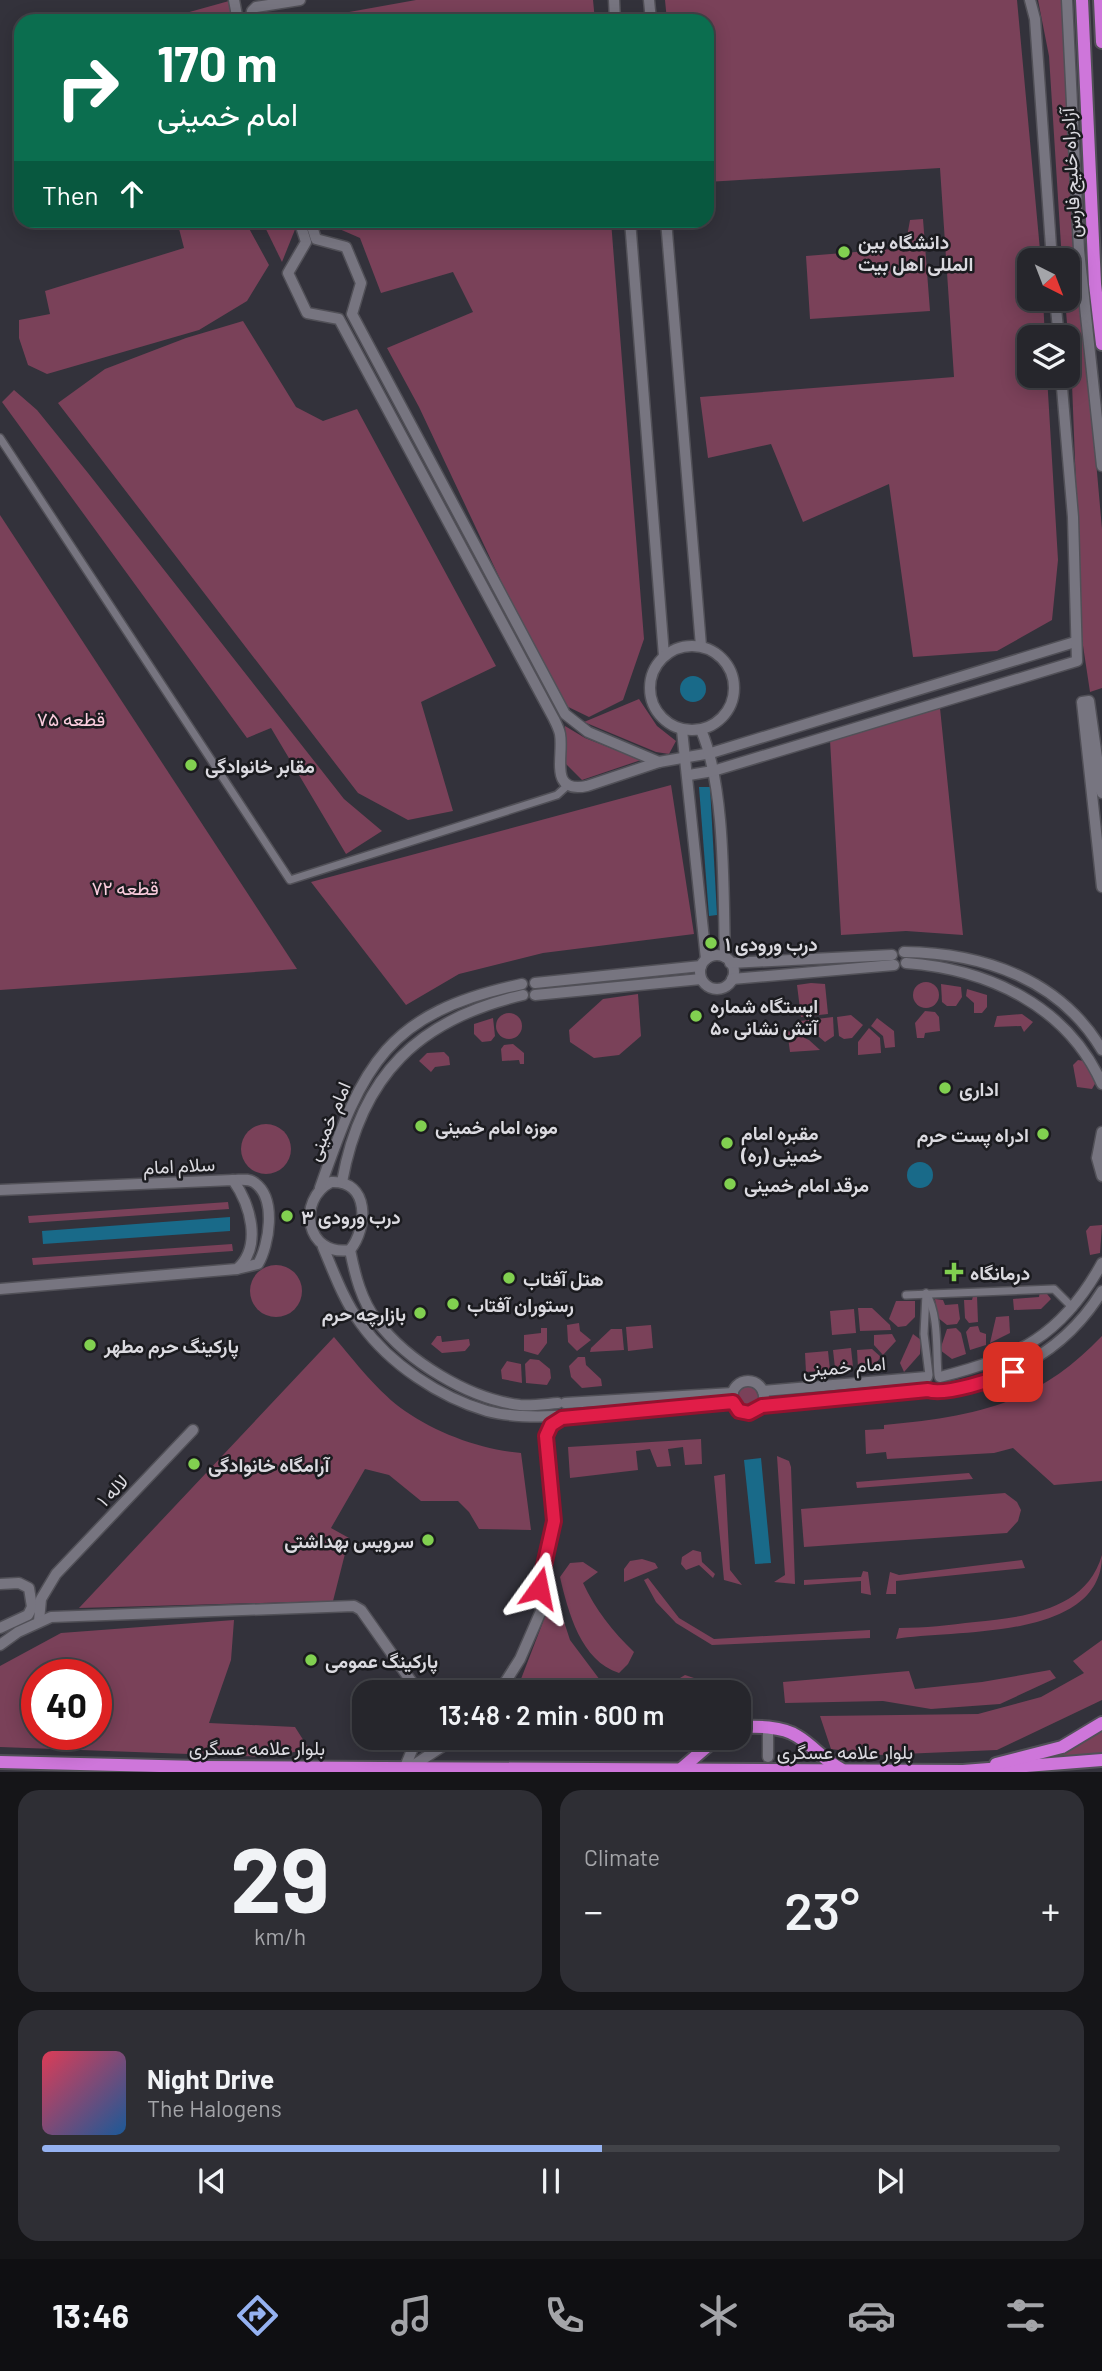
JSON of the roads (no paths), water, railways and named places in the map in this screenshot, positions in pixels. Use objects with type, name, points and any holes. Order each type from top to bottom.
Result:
[{"type":"highway","name":"آزادراه خلیج فارس","points":[[1082,0],[1095,271],[1102,344]]},
{"type":"highway","points":[[1100,0],[1102,42]]},
{"type":"highway","points":[[963,1771],[1062,1747],[1102,1723]]},
{"type":"highway","points":[[751,1728],[796,1734],[820,1757],[844,1770]]},
{"type":"highway","points":[[681,1769],[704,1750]]},
{"type":"highway","points":[[0,1754],[19,1762]]},
{"type":"highway","name":"بلوار علامه عسگری","points":[[0,1762],[310,1770],[408,1768],[963,1771],[1102,1760]]},
{"type":"street","points":[[252,14],[256,7],[300,0]]},
{"type":"street","points":[[1030,0],[1035,19],[1051,248]]},
{"type":"street","points":[[1067,0],[1079,250],[1102,466]]},
{"type":"street","points":[[304,228],[311,240],[346,247],[361,283],[352,314],[565,714],[587,733],[659,762]]},
{"type":"street","points":[[310,228],[311,240],[288,273],[307,313],[339,318],[352,314]]},
{"type":"street","points":[[632,228],[664,656]]},
{"type":"street","points":[[667,228],[701,646]]},
{"type":"street","points":[[339,318],[554,719],[560,734],[559,770],[563,781],[568,785],[576,788],[587,786],[659,762],[711,753],[1075,642]]},
{"type":"street","points":[[689,775],[713,772],[1077,661],[1073,517],[1062,388]]},
{"type":"street","points":[[0,438],[290,880],[556,795],[568,785]]},
{"type":"street","points":[[701,646],[723,659],[734,682],[734,695],[723,717],[701,730],[682,730],[660,716],[653,705],[650,679],[664,656],[681,647],[701,646]]},
{"type":"street","points":[[911,691],[917,709]]},
{"type":"street","points":[[1102,698],[1082,702],[1102,887]]},
{"type":"street","points":[[1089,701],[1102,793]]},
{"type":"street","points":[[682,730],[689,775],[703,963],[701,979]]},
{"type":"street","points":[[701,730],[711,753],[722,858],[727,960],[732,979]]},
{"type":"street","points":[[893,960],[897,950],[938,952],[1008,970],[1065,1005],[1102,1050]]},
{"type":"street","points":[[904,951],[906,963]]},
{"type":"street","points":[[893,960],[732,979],[725,987],[714,989],[701,979],[535,995],[530,998],[523,995],[522,984],[528,981],[535,983],[703,963],[715,956],[727,960],[893,960],[900,967],[906,963],[976,974],[1023,996],[1063,1027],[1082,1050],[1102,1084]]},
{"type":"street","points":[[535,983],[535,995]]},
{"type":"street","name":"امام خمینی","points":[[320,1188],[360,1086],[398,1037],[452,1002],[522,984]]},
{"type":"street","name":"امام خمینی","points":[[342,1182],[352,1138],[368,1101],[388,1068],[408,1047],[459,1014],[523,995]]},
{"type":"street","points":[[1102,1132],[1097,1158],[1102,1177]]},
{"type":"street","points":[[0,1289],[237,1269],[258,1264],[264,1252],[269,1222],[260,1188],[248,1180],[233,1180]]},
{"type":"street","name":"سلام امام","points":[[0,1190],[233,1180],[246,1198],[251,1231],[246,1261],[237,1269]]},
{"type":"street","points":[[342,1182],[353,1188],[362,1207],[362,1229],[350,1250],[362,1295],[376,1320],[413,1354],[440,1373],[486,1395],[520,1405],[733,1398],[561,1417],[521,1417],[487,1411],[426,1382],[377,1344],[359,1322],[323,1247],[315,1237],[310,1216],[312,1200],[320,1188],[342,1182]]},
{"type":"street","points":[[323,1247],[337,1252],[350,1250]]},
{"type":"street","name":"امام خمینی","points":[[763,1391],[933,1376],[992,1364],[1020,1351],[1047,1332],[1073,1308],[1102,1263]]},
{"type":"street","points":[[906,1295],[1054,1289],[1073,1308]]},
{"type":"street","points":[[926,1293],[932,1310],[933,1376],[942,1384],[940,1389],[998,1378],[1027,1364],[1068,1333],[1102,1292]]},
{"type":"street","points":[[928,1390],[925,1382],[933,1376]]},
{"type":"street","points":[[747,1381],[757,1383],[763,1391],[762,1406],[754,1412],[744,1413],[733,1398],[738,1385],[747,1381]]},
{"type":"street","name":"امام خمینی","points":[[762,1406],[940,1389]]},
{"type":"street","points":[[561,1403],[554,1409],[561,1417]]},
{"type":"street","points":[[507,1680],[520,1659],[541,1611],[539,1588],[554,1521],[546,1436],[551,1425],[561,1417]]},
{"type":"street","name":"لاله ۱","points":[[39,1621],[41,1599],[56,1574],[193,1430]]},
{"type":"street","points":[[0,1584],[19,1583],[29,1588],[32,1597],[28,1615],[0,1628]]},
{"type":"street","points":[[0,1645],[39,1621],[51,1617],[354,1606],[361,1610],[410,1680]]},
{"type":"street","points":[[768,1729],[768,1757]]},
{"type":"street","points":[[408,1768],[413,1750]]},
{"type":"street","points":[[408,1768],[436,1750]]},
{"type":"water","points":[[693,676],[703,679],[706,689],[703,699],[693,702],[683,699],[680,689],[683,679]]},
{"type":"water","points":[[699,787],[710,787],[717,915],[709,916]]},
{"type":"water","points":[[920,1162],[929,1166],[933,1175],[929,1184],[920,1188],[911,1184],[907,1175],[911,1166]]},
{"type":"water","points":[[230,1217],[230,1231],[43,1244],[42,1231]]},
{"type":"water","points":[[761,1458],[771,1563],[755,1564],[744,1460]]},
{"type":"place","name":"دانشگاه بین المللی اهل بیت","points":[[844,252]]},
{"type":"place","name":"مقابر خانوادگی","points":[[191,765]]},
{"type":"place","name":"درب ورودی ۱","points":[[711,943]]},
{"type":"place","name":"ایستگاه شماره ۵۰ آتش نشانی","points":[[696,1016]]},
{"type":"place","name":"اداری","points":[[945,1088]]},
{"type":"place","name":"موزه امام خمینی","points":[[421,1126]]},
{"type":"place","name":"ادراه پست حرم","points":[[1043,1134]]},
{"type":"place","name":"مقبره امام خمینی (ره)","points":[[727,1143]]},
{"type":"place","name":"مرقد امام خمینی","points":[[730,1184]]},
{"type":"place","name":"درب ورودی ۳","points":[[287,1216]]},
{"type":"place","name":"درمانگاه","points":[[954,1272]]},
{"type":"place","name":"هتل آفتاب","points":[[509,1278]]},
{"type":"place","name":"رستوران آفتاب","points":[[453,1304]]},
{"type":"place","name":"بازارچه حرم","points":[[420,1313]]},
{"type":"place","name":"پارکینگ حرم مطهر","points":[[90,1345]]},
{"type":"place","name":"آرامگاه خانوادگی","points":[[194,1464]]},
{"type":"place","name":"سرویس بهداشتی","points":[[428,1540]]},
{"type":"place","name":"پارکینگ عمومی","points":[[311,1660]]},
{"type":"park label","name":"قطعه ۷۵","points":[[71,718]]},
{"type":"park label","name":"قطعه ۷۲","points":[[125,887]]}]
